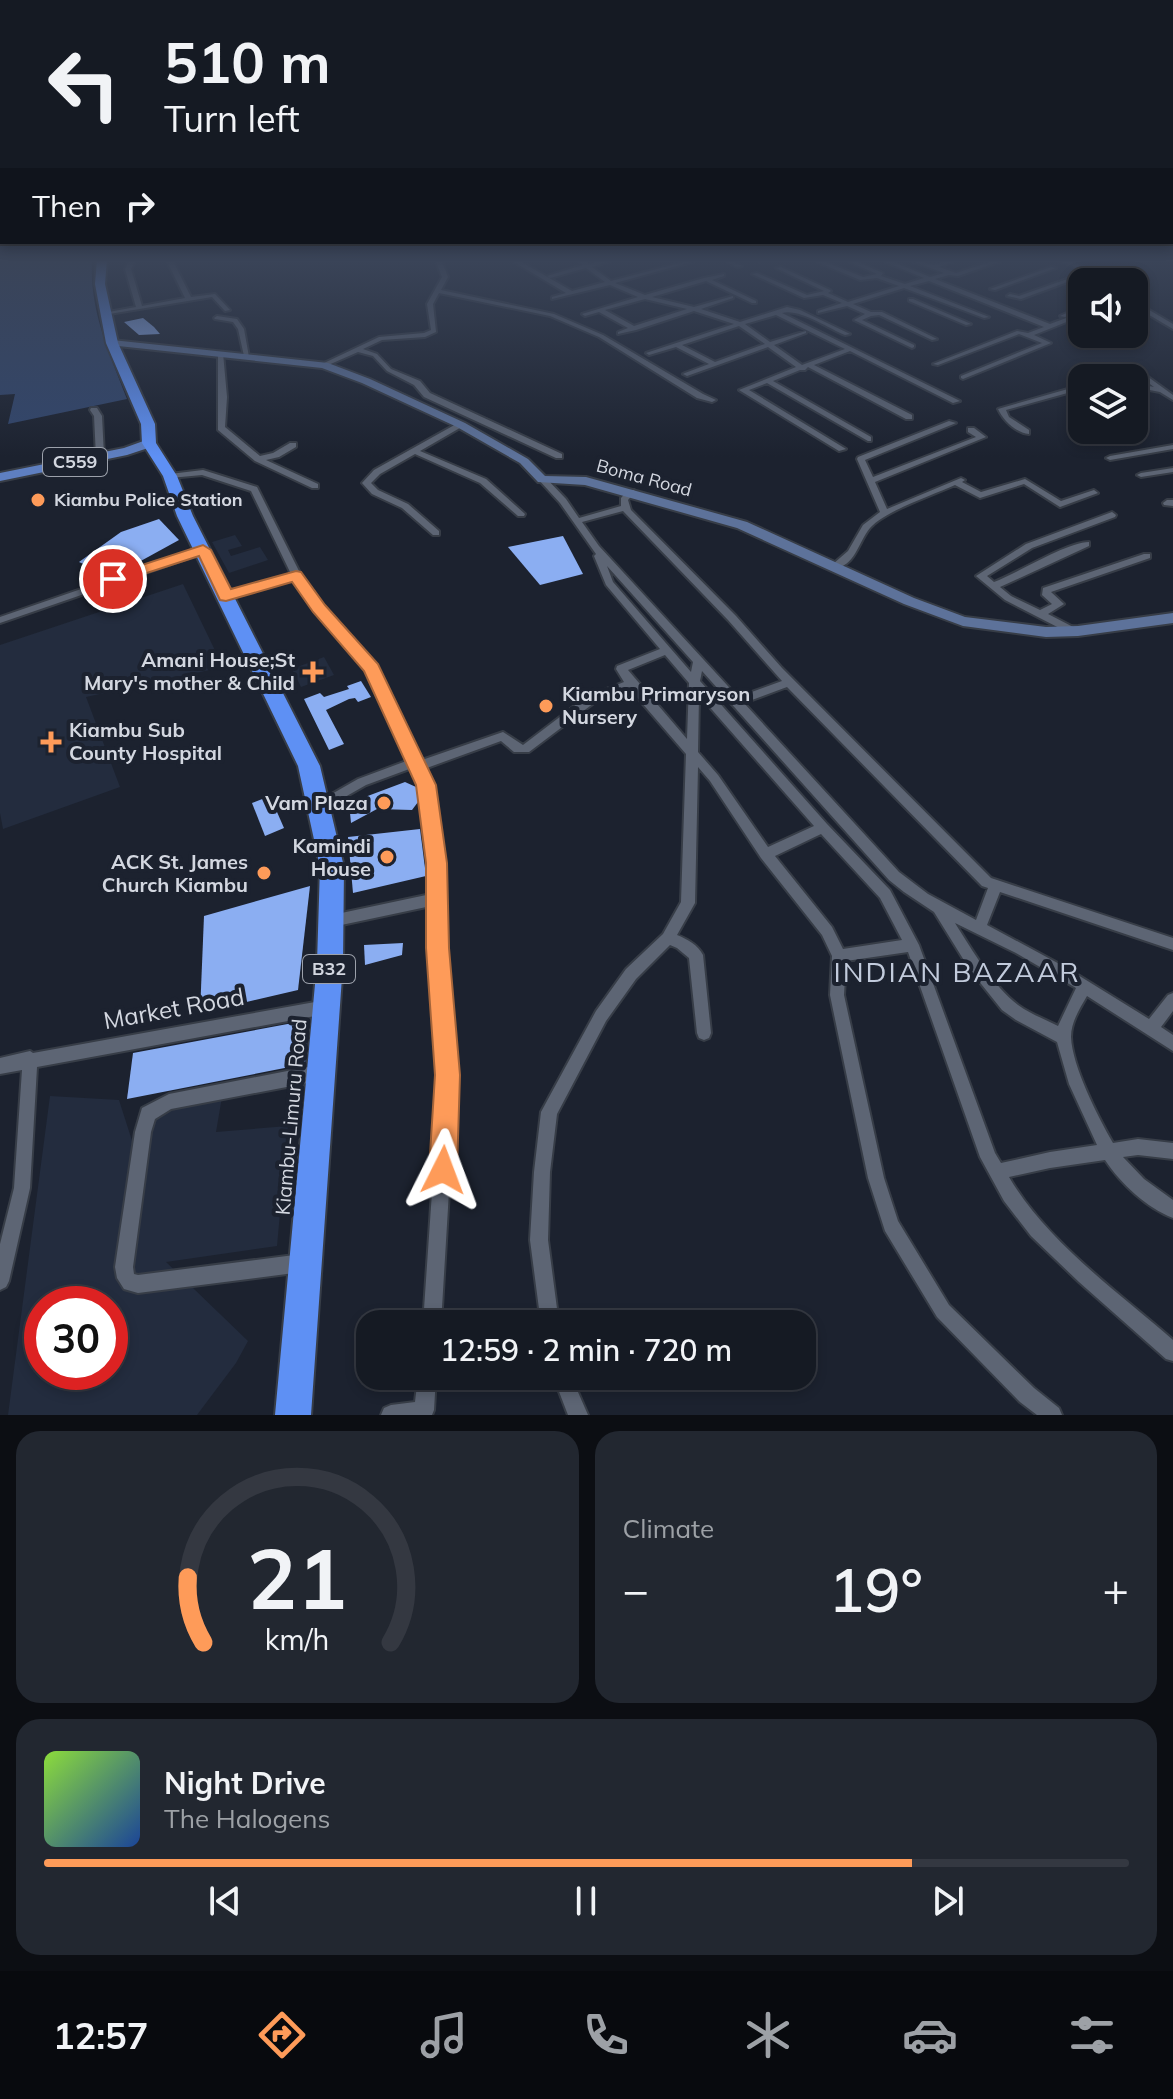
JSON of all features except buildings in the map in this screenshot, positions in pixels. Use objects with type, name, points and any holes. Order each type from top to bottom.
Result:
[{"type":"highway","name":"B32","points":[[108,325],[112,343]]},
{"type":"highway","name":"Kiambu-Limuru Road","points":[[112,343],[148,424],[149,443],[170,476],[309,766],[332,867],[326,1007],[293,1415]]},
{"type":"main road","points":[[112,343],[324,365],[461,425],[524,461],[542,479]]},
{"type":"main road","name":"C559","points":[[0,477],[149,443]]},
{"type":"main road","name":"Boma Road","points":[[542,479],[576,479],[742,525],[909,601],[963,621],[1006,629],[1073,631],[1173,618]]},
{"type":"street","points":[[238,325],[247,356]]},
{"type":"street","points":[[324,365],[386,337],[430,333],[435,325]]},
{"type":"street","points":[[575,325],[601,336],[700,396],[712,400]]},
{"type":"street","points":[[627,325],[634,329]]},
{"type":"street","points":[[620,333],[645,325]]},
{"type":"street","points":[[649,353],[731,325]]},
{"type":"street","points":[[740,325],[771,344],[785,359],[909,417]]},
{"type":"street","points":[[801,325],[956,401]]},
{"type":"street","points":[[828,325],[847,334]]},
{"type":"street","points":[[869,325],[912,346]]},
{"type":"street","points":[[905,325],[934,339]]},
{"type":"street","points":[[1028,335],[1051,325]]},
{"type":"street","points":[[687,374],[804,332]]},
{"type":"street","points":[[936,364],[1019,332],[1048,343],[963,377]]},
{"type":"street","points":[[676,344],[714,364]]},
{"type":"street","points":[[356,349],[375,355],[389,370],[423,387],[427,395],[559,456]]},
{"type":"street","points":[[842,449],[743,390],[850,349]]},
{"type":"street","points":[[220,353],[223,397],[219,423],[230,437],[258,459],[315,486]]},
{"type":"street","points":[[1148,380],[1173,398]]},
{"type":"street","points":[[768,381],[868,439]]},
{"type":"street","points":[[1148,388],[1162,391]]},
{"type":"street","points":[[1026,432],[1006,418],[1002,409],[1068,391]]},
{"type":"street","points":[[94,410],[98,416],[100,456]]},
{"type":"street","points":[[885,513],[862,459],[952,423]]},
{"type":"street","points":[[436,533],[405,506],[375,492],[366,483],[377,472],[461,425]]},
{"type":"street","points":[[871,481],[982,437],[971,430]]},
{"type":"street","points":[[258,459],[276,455],[293,445]]},
{"type":"street","points":[[1110,458],[1173,447]]},
{"type":"street","points":[[414,451],[483,481],[521,514]]},
{"type":"street","points":[[1141,475],[1173,470]]},
{"type":"street","points":[[170,476],[203,472],[254,489],[296,575],[319,608],[372,668],[426,785],[437,863],[436,899],[448,1075],[433,1310]]},
{"type":"street","points":[[1026,473],[1035,480],[1030,483]]},
{"type":"street","points":[[542,479],[596,548],[902,884],[941,912],[980,927],[1085,986],[1173,1044]]},
{"type":"street","points":[[836,566],[852,553],[866,527],[885,513],[960,481],[980,495],[1023,482],[1030,483],[1060,504],[1094,493]]},
{"type":"street","points":[[631,492],[624,500],[625,508],[790,682],[955,847],[975,872],[995,887],[1173,944]]},
{"type":"street","points":[[576,521],[625,508]]},
{"type":"street","points":[[1073,631],[1008,598],[981,575],[1029,546],[1112,515]]},
{"type":"street","points":[[993,586],[1025,573],[1059,553],[1086,544]]},
{"type":"street","points":[[596,548],[609,583],[823,828],[885,894],[912,945],[988,1157],[1010,1195],[1037,1230],[1173,1352]]},
{"type":"street","points":[[0,620],[203,550]]},
{"type":"street","points":[[1040,614],[1059,604],[1047,595],[1046,590],[1147,556]]},
{"type":"street","points":[[226,596],[296,575]]},
{"type":"street","points":[[655,635],[672,629]]},
{"type":"street","points":[[667,650],[621,669],[714,778],[766,854],[827,931],[839,956],[837,995],[876,1178],[891,1225],[943,1311],[1027,1395],[1052,1415]]},
{"type":"street","points":[[548,1310],[539,1240],[549,1112],[601,1016],[631,974],[668,938],[688,903],[694,682],[699,660]]},
{"type":"street","points":[[736,702],[790,682]]},
{"type":"street","points":[[320,806],[362,782],[503,736],[522,750],[590,700],[631,683]]},
{"type":"street","points":[[766,854],[823,828]]},
{"type":"street","points":[[885,894],[902,884]]},
{"type":"street","points":[[980,927],[995,887]]},
{"type":"street","points":[[332,921],[436,899]]},
{"type":"street","points":[[941,912],[1000,998],[1024,1017],[1051,1028],[1064,1038]]},
{"type":"street","points":[[668,938],[682,943],[696,955],[704,1033]]},
{"type":"street","points":[[839,956],[912,945]]},
{"type":"street","points":[[1085,986],[1073,1006],[1064,1038],[1078,1087],[1111,1153],[1133,1181],[1173,1210]]},
{"type":"street","points":[[1150,1029],[1173,1000]]},
{"type":"street","name":"Market Road","points":[[0,1066],[326,1007]]},
{"type":"street","points":[[0,1281],[22,1188],[30,1059]]},
{"type":"street","points":[[305,1262],[138,1284],[130,1283],[124,1267],[148,1114],[169,1102],[319,1073]]},
{"type":"street","points":[[996,1172],[1050,1160],[1138,1147],[1173,1151]]},
{"type":"street","points":[[391,1415],[424,1413],[426,1390]]},
{"type":"street","points":[[568,1390],[578,1415]]},
{"type":"shaded area","points":[[0,325],[101,325],[127,399],[8,424],[15,394],[0,395]]},
{"type":"shaded area","points":[[235,535],[242,546],[228,550],[231,556],[260,547],[268,560],[229,573],[212,542]]},
{"type":"shaded area","name":"Kiambu Sub County Hospital","points":[[183,584],[223,667],[86,697],[120,787],[3,829],[0,813],[0,645]]},
{"type":"shaded area","name":"Amani House;St Mary's mother & Child","points":[[324,657],[334,675],[301,687],[292,669]]},
{"type":"shaded area","points":[[50,1096],[119,1100],[142,1172],[153,1111],[222,1097],[216,1132],[288,1126],[277,1246],[166,1262],[248,1341],[236,1363],[197,1415],[8,1415],[24,1293],[24,1390],[128,1390],[128,1286],[25,1286]]},
{"type":"place","name":"Kiambu Police Station","points":[[38,500]]},
{"type":"place","name":"Amani House;St Mary's mother & Child","points":[[313,672]]},
{"type":"place","name":"Kiambu Primaryson Nursery","points":[[546,706]]},
{"type":"place","name":"Kiambu Sub County Hospital","points":[[51,742]]},
{"type":"place","name":"Vam Plaza","points":[[384,803]]},
{"type":"place","name":"Kamindi House","points":[[387,857]]},
{"type":"place","name":"ACK St. James Church Kiambu","points":[[264,873]]},
{"type":"district","name":"INDIAN BAZAAR","points":[[957,972]]},
{"type":"route","points":[[113,579],[203,550],[226,596],[296,575],[319,608],[372,668],[417,762],[426,785],[431,813],[437,863],[438,948],[448,1075],[443,1170]]}]
